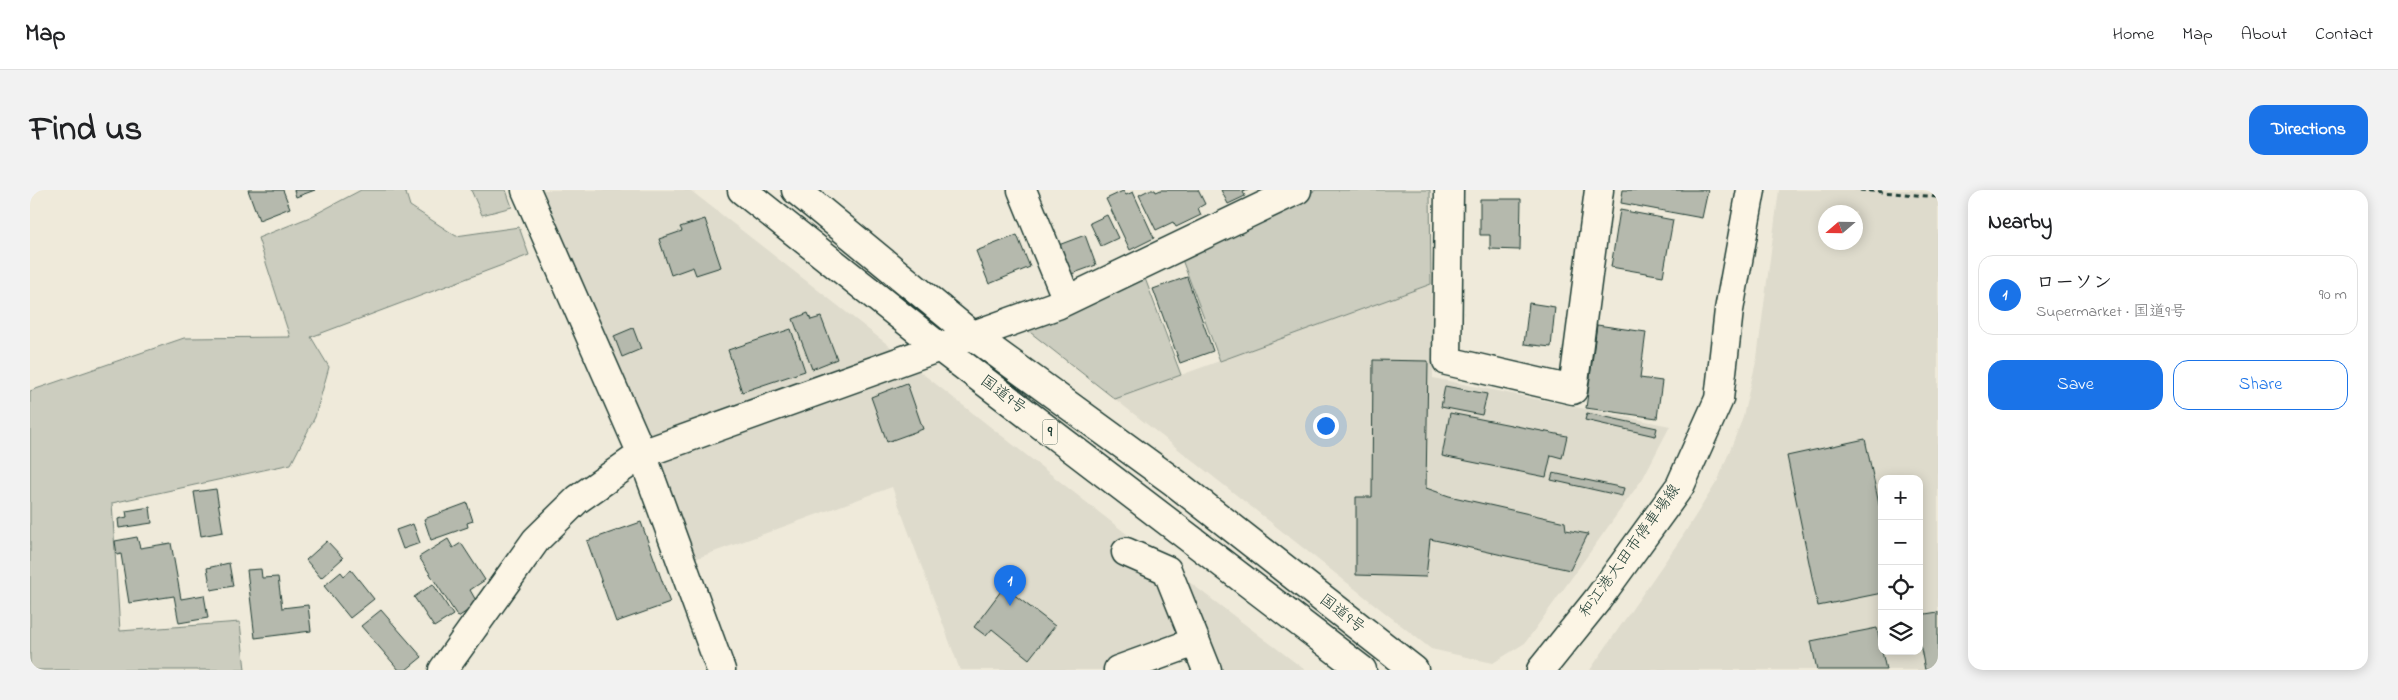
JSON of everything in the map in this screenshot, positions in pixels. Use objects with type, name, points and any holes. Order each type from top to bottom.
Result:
[{"type":"main road","points":[[526,190],[642,454],[721,670]]},
{"type":"main road","name":"国道9号","points":[[742,190],[938,346],[1362,670]]},
{"type":"main road","name":"国道9号","points":[[796,190],[972,335],[1174,482],[1414,670]]},
{"type":"main road","points":[[1022,190],[1067,300]]},
{"type":"main road","points":[[443,670],[536,540],[578,498],[642,454],[1067,300],[1298,190]]},
{"type":"main road","points":[[1449,190],[1447,361],[1573,390],[1599,190]]},
{"type":"main road","name":"和江港大田市停車場線","points":[[1541,670],[1598,598],[1680,486],[1720,399],[1730,310],[1751,190]]},
{"type":"main road","points":[[1126,552],[1167,570],[1206,670]]},
{"type":"main road","points":[[1118,670],[1195,642]]},
{"type":"path","points":[[1860,190],[1938,196]]},
{"type":"shaded area","points":[[361,190],[405,190],[410,206],[456,236],[519,227],[529,255],[311,337],[329,367],[315,417],[291,464],[112,503],[120,631],[240,622],[245,670],[30,670],[30,391],[184,338],[290,337],[258,238],[310,217]]},
{"type":"shaded area","points":[[471,190],[506,190],[512,207],[482,215]]},
{"type":"shaded area","points":[[543,190],[690,190],[892,348],[888,355],[656,440],[642,428]]},
{"type":"shaded area","points":[[1316,190],[1430,190],[1431,284],[1220,361],[1181,257]]},
{"type":"shaded area","points":[[1779,190],[1911,190],[1938,194],[1938,670],[1590,670],[1682,537],[1718,480],[1742,420],[1757,358]]},
{"type":"shaded area","points":[[1143,273],[1181,375],[1115,399],[1026,329]]},
{"type":"shaded area","points":[[1431,284],[1433,378],[1670,426],[1643,478],[1525,643],[1493,663],[1431,649],[1115,399]]},
{"type":"shaded area","points":[[909,363],[1156,557],[1186,640],[1103,670],[960,670],[892,487],[692,560],[657,464],[662,454]]},
{"type":"shaded area","points":[[1176,572],[1305,670],[1213,670]]},
{"type":"building","points":[[248,190],[283,190],[290,208],[259,220]]},
{"type":"building","points":[[294,190],[315,190],[296,197]]},
{"type":"building","points":[[1149,190],[1155,190],[1156,192],[1161,190],[1198,190],[1205,204],[1198,208],[1201,215],[1176,227],[1173,222],[1156,230],[1139,195]]},
{"type":"building","points":[[1221,190],[1248,190],[1243,192],[1245,196],[1228,204]]},
{"type":"building","points":[[1623,190],[1708,190],[1702,218],[1621,203]]},
{"type":"building","points":[[1123,191],[1126,195],[1133,192],[1154,238],[1130,250],[1106,199]]},
{"type":"building","points":[[1480,199],[1521,199],[1520,250],[1490,249],[1490,235],[1480,235]]},
{"type":"building","points":[[1620,210],[1673,220],[1663,276],[1611,267]]},
{"type":"building","points":[[1107,215],[1118,238],[1101,246],[1090,223]]},
{"type":"building","points":[[705,219],[721,267],[696,275],[693,267],[671,275],[659,239],[682,231],[680,227]]},
{"type":"building","points":[[1017,235],[1030,267],[989,284],[976,251]]},
{"type":"building","points":[[1085,235],[1096,265],[1066,276],[1056,246]]},
{"type":"building","points":[[1187,277],[1213,351],[1180,363],[1153,289]]},
{"type":"building","points":[[1529,303],[1555,307],[1551,347],[1524,344]]},
{"type":"building","points":[[808,313],[811,320],[821,317],[837,359],[812,369],[793,319]]},
{"type":"building","points":[[1597,325],[1646,332],[1640,378],[1662,381],[1657,418],[1586,408]]},
{"type":"building","points":[[633,328],[641,349],[622,357],[614,336]]},
{"type":"building","points":[[791,329],[805,371],[742,392],[728,350]]},
{"type":"building","points":[[1373,360],[1428,361],[1426,488],[1449,496],[1565,522],[1566,530],[1588,534],[1570,570],[1430,539],[1426,577],[1356,575],[1356,497],[1372,497]]},
{"type":"building","points":[[907,383],[923,429],[887,442],[871,397]]},
{"type":"building","points":[[1445,386],[1487,394],[1482,415],[1441,407]]},
{"type":"building","points":[[1450,413],[1567,436],[1562,458],[1551,455],[1546,477],[1442,456]]},
{"type":"building","points":[[1587,413],[1657,428],[1655,436],[1585,420]]},
{"type":"building","points":[[1865,439],[1878,499],[1878,594],[1818,606],[1787,456]]},
{"type":"building","points":[[1553,473],[1624,488],[1622,496],[1551,480]]},
{"type":"building","points":[[216,489],[223,532],[201,536],[194,492]]},
{"type":"building","points":[[467,503],[473,521],[467,523],[468,527],[431,540],[424,519]]},
{"type":"building","points":[[150,507],[152,523],[119,528],[118,519],[127,517],[126,511]]},
{"type":"building","points":[[641,522],[670,603],[616,622],[587,541]]},
{"type":"building","points":[[413,524],[420,543],[403,549],[396,530]]},
{"type":"building","points":[[137,537],[140,548],[171,543],[181,599],[204,595],[208,618],[179,623],[174,596],[129,603],[121,554],[117,555],[115,541]]},
{"type":"building","points":[[448,539],[453,548],[461,543],[485,580],[470,590],[478,604],[458,617],[419,557]]},
{"type":"building","points":[[327,541],[343,558],[321,578],[306,560]]},
{"type":"building","points":[[229,563],[233,586],[211,590],[207,568]]},
{"type":"building","points":[[261,569],[262,578],[278,577],[282,608],[308,605],[311,631],[255,638],[247,570]]},
{"type":"building","points":[[351,570],[374,599],[350,618],[324,586],[341,572],[344,576]]},
{"type":"building","points":[[433,584],[453,615],[434,627],[414,597]]},
{"type":"building","points":[[1004,587],[1055,626],[1029,659],[992,629],[986,636],[974,627]]},
{"type":"building","points":[[381,610],[422,657],[406,670],[399,670],[361,626]]},
{"type":"building","points":[[1938,612],[1938,670],[1925,670],[1922,655],[1923,614]]},
{"type":"building","points":[[1877,628],[1878,655],[1883,655],[1886,670],[1817,670],[1811,641]]},
{"type":"place","name":"ローソン","points":[[1010,606]]}]
